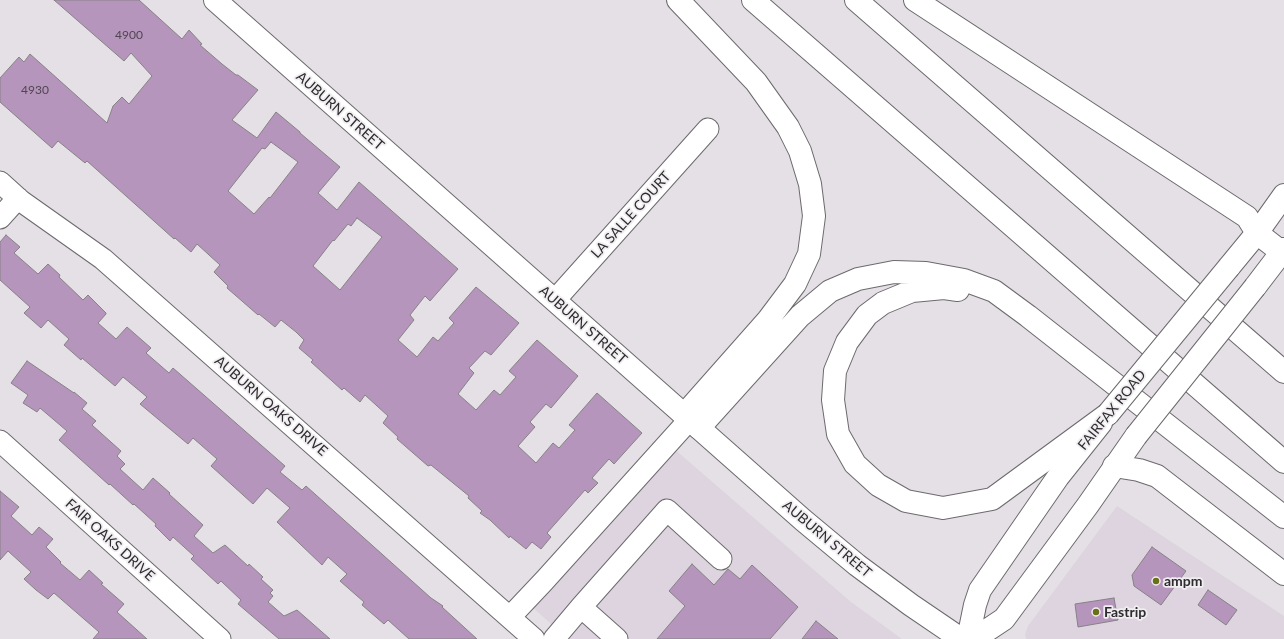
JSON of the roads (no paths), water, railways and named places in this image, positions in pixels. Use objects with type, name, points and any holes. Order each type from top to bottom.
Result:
[{"type":"main road","name":"AUBURN STREET","points":[[215,0],[803,520],[856,565],[961,639]]},
{"type":"main road","points":[[678,0],[756,82],[788,127],[800,152],[810,184],[814,216],[809,254],[795,284],[691,421]]},
{"type":"main road","points":[[752,0],[1284,462]]},
{"type":"main road","points":[[856,0],[1284,372]]},
{"type":"main road","points":[[915,0],[1247,217],[1257,233],[1283,251],[1136,436],[1088,505],[1004,620],[974,639]]},
{"type":"main road","name":"FAIRFAX ROAD","points":[[968,639],[980,590],[1058,477],[1108,414],[1230,268],[1284,196]]},
{"type":"main road","points":[[691,421],[800,316],[830,291],[858,279],[894,272],[926,273],[964,280],[994,290],[1284,517]]},
{"type":"main road","points":[[1028,316],[972,293],[944,288],[912,291],[883,303],[867,316],[847,342],[835,371],[833,400],[838,434],[855,464],[878,484],[906,501],[943,508],[992,499],[1108,414]]},
{"type":"main road","points":[[1114,466],[1139,470],[1157,476],[1284,574]]},
{"type":"street","name":"LA SALLE COURT","points":[[555,300],[708,129]]},
{"type":"street","name":"AUBURN OAKS DRIVE","points":[[0,182],[18,198],[103,259],[534,639]]},
{"type":"street","points":[[0,218],[18,198]]},
{"type":"street","points":[[510,617],[691,421]]},
{"type":"street","name":"FAIR OAKS DRIVE","points":[[0,441],[220,639]]},
{"type":"street","points":[[554,639],[581,606],[667,510],[721,559]]},
{"type":"street","points":[[581,606],[617,639]]},
{"type":"place","name":"ampm","points":[[1156,581]]},
{"type":"place","name":"Fastrip","points":[[1096,612]]}]
